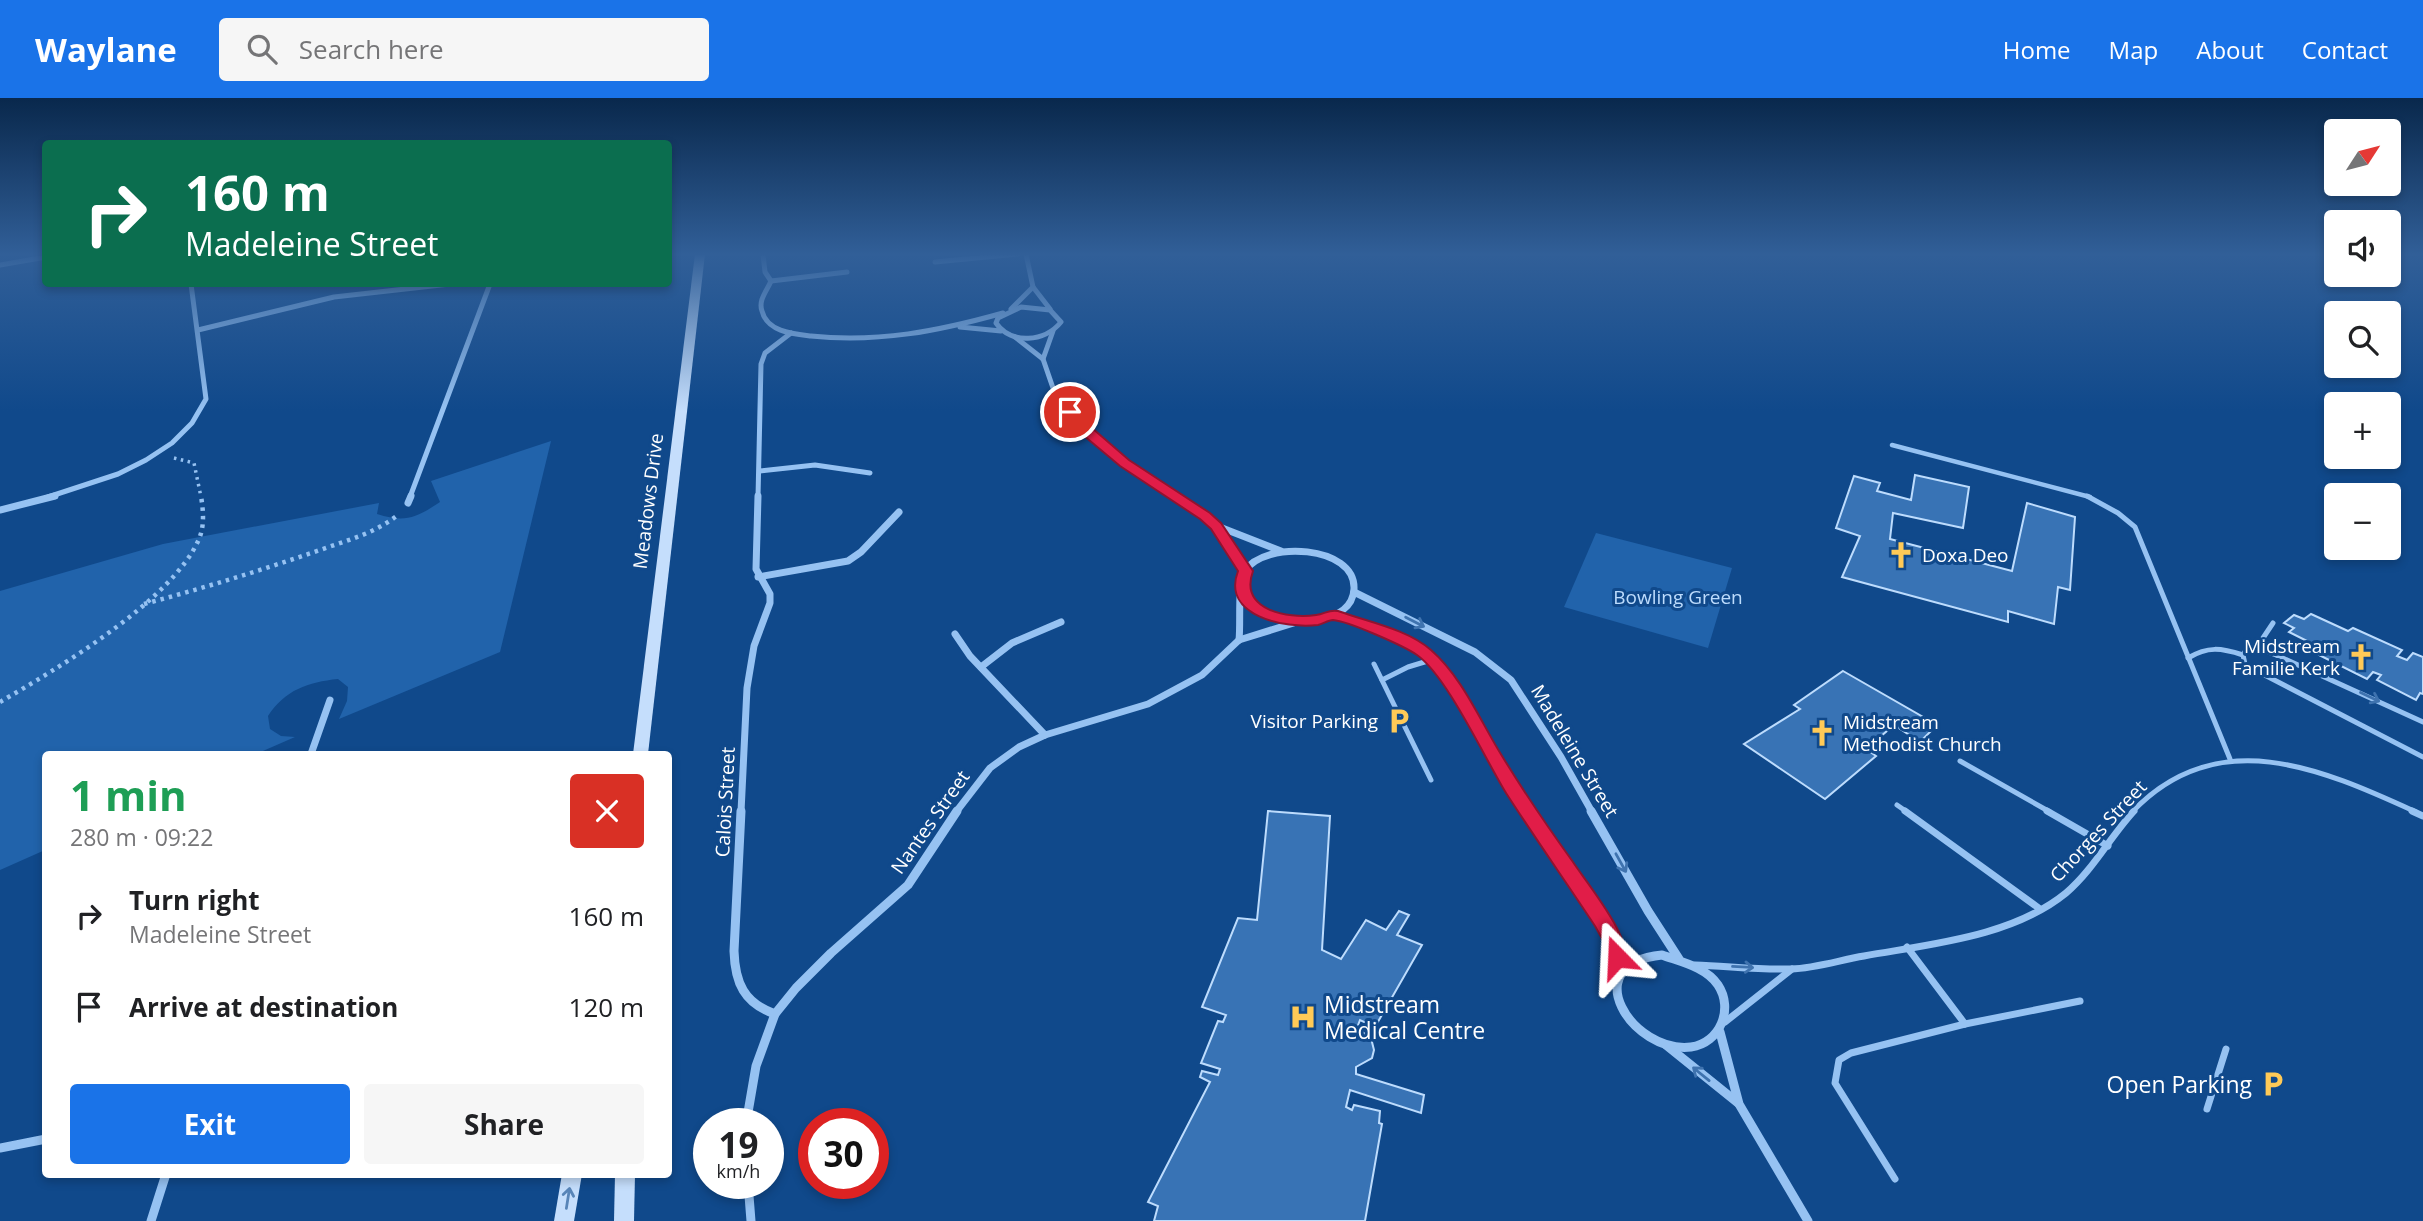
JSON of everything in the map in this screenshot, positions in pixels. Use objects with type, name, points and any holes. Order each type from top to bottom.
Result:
[{"type":"street","points":[[0,510],[87,486],[156,453],[188,430],[199,415],[206,398],[194,306]]},
{"type":"street","points":[[198,330],[295,306]]},
{"type":"street","points":[[408,503],[482,306]]},
{"type":"street","name":"Meadows Drive","points":[[640,751],[694,306]]},
{"type":"street","points":[[762,306],[766,321],[776,328],[791,333],[851,340],[878,340],[956,327],[1029,306]]},
{"type":"street","points":[[1011,310],[1014,306]]},
{"type":"street","points":[[1034,306],[1050,309],[1057,313],[1061,322],[1053,331],[1043,359]]},
{"type":"street","points":[[1001,331],[996,323],[1003,313]]},
{"type":"street","points":[[956,327],[1001,331],[1015,337],[1043,359],[1053,388],[1087,432],[1125,463],[1205,516],[1216,526],[1245,571]]},
{"type":"street","points":[[1015,337],[1035,337],[1053,331]]},
{"type":"street","name":"Calois Street","points":[[775,1014],[760,1010],[751,1003],[738,987],[734,968],[747,688],[754,646],[770,603],[769,594],[756,569],[761,364],[765,353],[791,333]]},
{"type":"street","points":[[760,471],[814,465],[870,472]]},
{"type":"street","points":[[758,577],[848,561],[861,552],[899,512]]},
{"type":"street","points":[[1216,526],[1282,551],[1313,552],[1339,563],[1354,582],[1354,592],[1347,605],[1333,615],[1300,621],[1267,615],[1252,606],[1244,595]]},
{"type":"street","points":[[1239,640],[1244,595],[1241,582],[1245,571],[1255,561],[1282,551]]},
{"type":"street","name":"Madeleine Street","points":[[1354,592],[1475,652],[1511,680],[1561,757],[1648,911],[1679,959]]},
{"type":"street","points":[[1333,615],[1396,637],[1424,652],[1444,673],[1513,789],[1614,943],[1617,995],[1623,1011],[1633,1025],[1664,1043],[1738,1104]]},
{"type":"street","name":"Nantes Street","points":[[749,1108],[756,1066],[775,1014],[796,988],[831,953],[908,885],[967,796],[990,768],[1019,747],[1045,734],[1148,704],[1176,691],[1202,675],[1239,640],[1300,621]]},
{"type":"street","points":[[981,667],[1012,643],[1060,622]]},
{"type":"street","points":[[955,634],[959,643],[1045,734]]},
{"type":"street","points":[[312,751],[330,700]]},
{"type":"street","points":[[1618,981],[1623,970],[1633,961],[1647,956],[1679,959],[1706,974],[1724,997],[1726,1022],[1720,1032],[1710,1040],[1697,1045],[1664,1043]]},
{"type":"street","points":[[1720,1032],[1738,1104],[1808,1221]]},
{"type":"street","points":[[0,1148],[42,1140]]},
{"type":"street","points":[[151,1221],[165,1178]]},
{"type":"street","points":[[564,1221],[571,1178]]},
{"type":"street","points":[[624,1221],[625,1178]]},
{"type":"street","points":[[749,1199],[751,1221]]},
{"type":"lane","points":[[1892,445],[2086,495],[2118,513],[2135,527],[2230,759]]},
{"type":"lane","points":[[2262,650],[2263,638],[2273,623]]},
{"type":"lane","points":[[2189,658],[2203,648],[2214,646],[2243,655]]},
{"type":"lane","points":[[2423,722],[2262,650],[2246,650],[2243,655],[2245,664],[2253,669],[2423,757]]},
{"type":"lane","points":[[1382,680],[1408,667],[1431,660]]},
{"type":"lane","points":[[1374,664],[1431,779]]},
{"type":"lane","name":"Chorges Street","points":[[1693,965],[1793,969],[2015,923],[2055,901],[2108,845],[2141,802],[2168,781],[2197,766],[2230,759],[2273,761],[2323,773],[2365,788],[2423,816]]},
{"type":"lane","points":[[1959,761],[2108,845]]},
{"type":"lane","points":[[1898,805],[2040,909]]},
{"type":"lane","points":[[1908,947],[1965,1024]]},
{"type":"lane","name":"Chorges Street","points":[[1726,1022],[1793,969]]},
{"type":"lane","points":[[1895,1179],[1835,1083],[1839,1060],[1852,1053],[1965,1024],[2080,1001]]},
{"type":"lane","points":[[2207,1109],[2225,1049]]},
{"type":"path","points":[[0,702],[84,649],[143,604],[185,561],[199,540],[203,523],[194,463],[156,453]]},
{"type":"path","points":[[143,604],[223,584],[345,541],[396,517],[408,503]]},
{"type":"green space","points":[[551,441],[500,652],[339,719],[347,701],[348,687],[338,679],[307,685],[282,700],[268,716],[270,729],[281,736],[295,737],[263,751],[42,751],[42,851],[0,870],[0,591],[163,544],[379,503],[377,514],[395,518],[410,517],[440,502],[431,481]]},
{"type":"green space","name":"Bowling Green","points":[[1596,533],[1732,568],[1708,648],[1564,607]]},
{"type":"building","name":"Doxa Deo","points":[[1915,475],[1969,487],[1963,528],[1893,513],[1890,539],[2012,571],[2027,503],[2075,517],[2070,590],[2058,587],[2054,624],[2008,611],[2008,622],[1842,577],[1860,536],[1836,528],[1854,476],[1880,483],[1877,491],[1911,500]]},
{"type":"building","name":"Midstream Familie Kerk","points":[[2311,614],[2348,631],[2353,628],[2402,650],[2397,656],[2407,660],[2413,653],[2423,657],[2423,694],[2420,693],[2416,700],[2377,680],[2381,675],[2373,672],[2367,679],[2319,655],[2325,650],[2289,632],[2294,628],[2284,623],[2294,615],[2304,619]]},
{"type":"building","name":"Midstream Methodist Church","points":[[1843,671],[1937,725],[1920,742],[1894,725],[1866,749],[1876,756],[1825,799],[1744,744],[1800,709],[1794,705]]},
{"type":"building","name":"Midstream Medical Centre","points":[[1268,811],[1330,816],[1322,950],[1341,959],[1366,920],[1386,930],[1399,911],[1409,915],[1397,935],[1422,945],[1375,1027],[1360,1020],[1357,1028],[1371,1038],[1374,1050],[1372,1058],[1356,1067],[1356,1074],[1424,1095],[1421,1113],[1350,1090],[1346,1107],[1352,1110],[1354,1105],[1380,1111],[1379,1123],[1382,1124],[1365,1221],[1154,1221],[1158,1206],[1148,1202],[1210,1082],[1200,1077],[1202,1071],[1218,1075],[1220,1069],[1201,1063],[1218,1021],[1223,1022],[1226,1015],[1202,1007],[1238,918],[1257,920]]},
{"type":"place","name":"Doxa Deo","points":[[1901,555]]},
{"type":"place","name":"Midstream Familie Kerk","points":[[2361,657]]},
{"type":"place","name":"Visitor Parking","points":[[1399,721]]},
{"type":"place","name":"Midstream Methodist Church","points":[[1822,733]]},
{"type":"place","name":"Midstream Medical Centre","points":[[1303,1017]]},
{"type":"place","name":"Open Parking","points":[[2273,1084]]},
{"type":"route","points":[[1070,412],[1087,432],[1125,463],[1216,526],[1245,571],[1241,582],[1244,595],[1252,606],[1283,620],[1317,620],[1333,615],[1396,637],[1424,652],[1444,673],[1513,789],[1602,921],[1614,943],[1617,957]]}]
